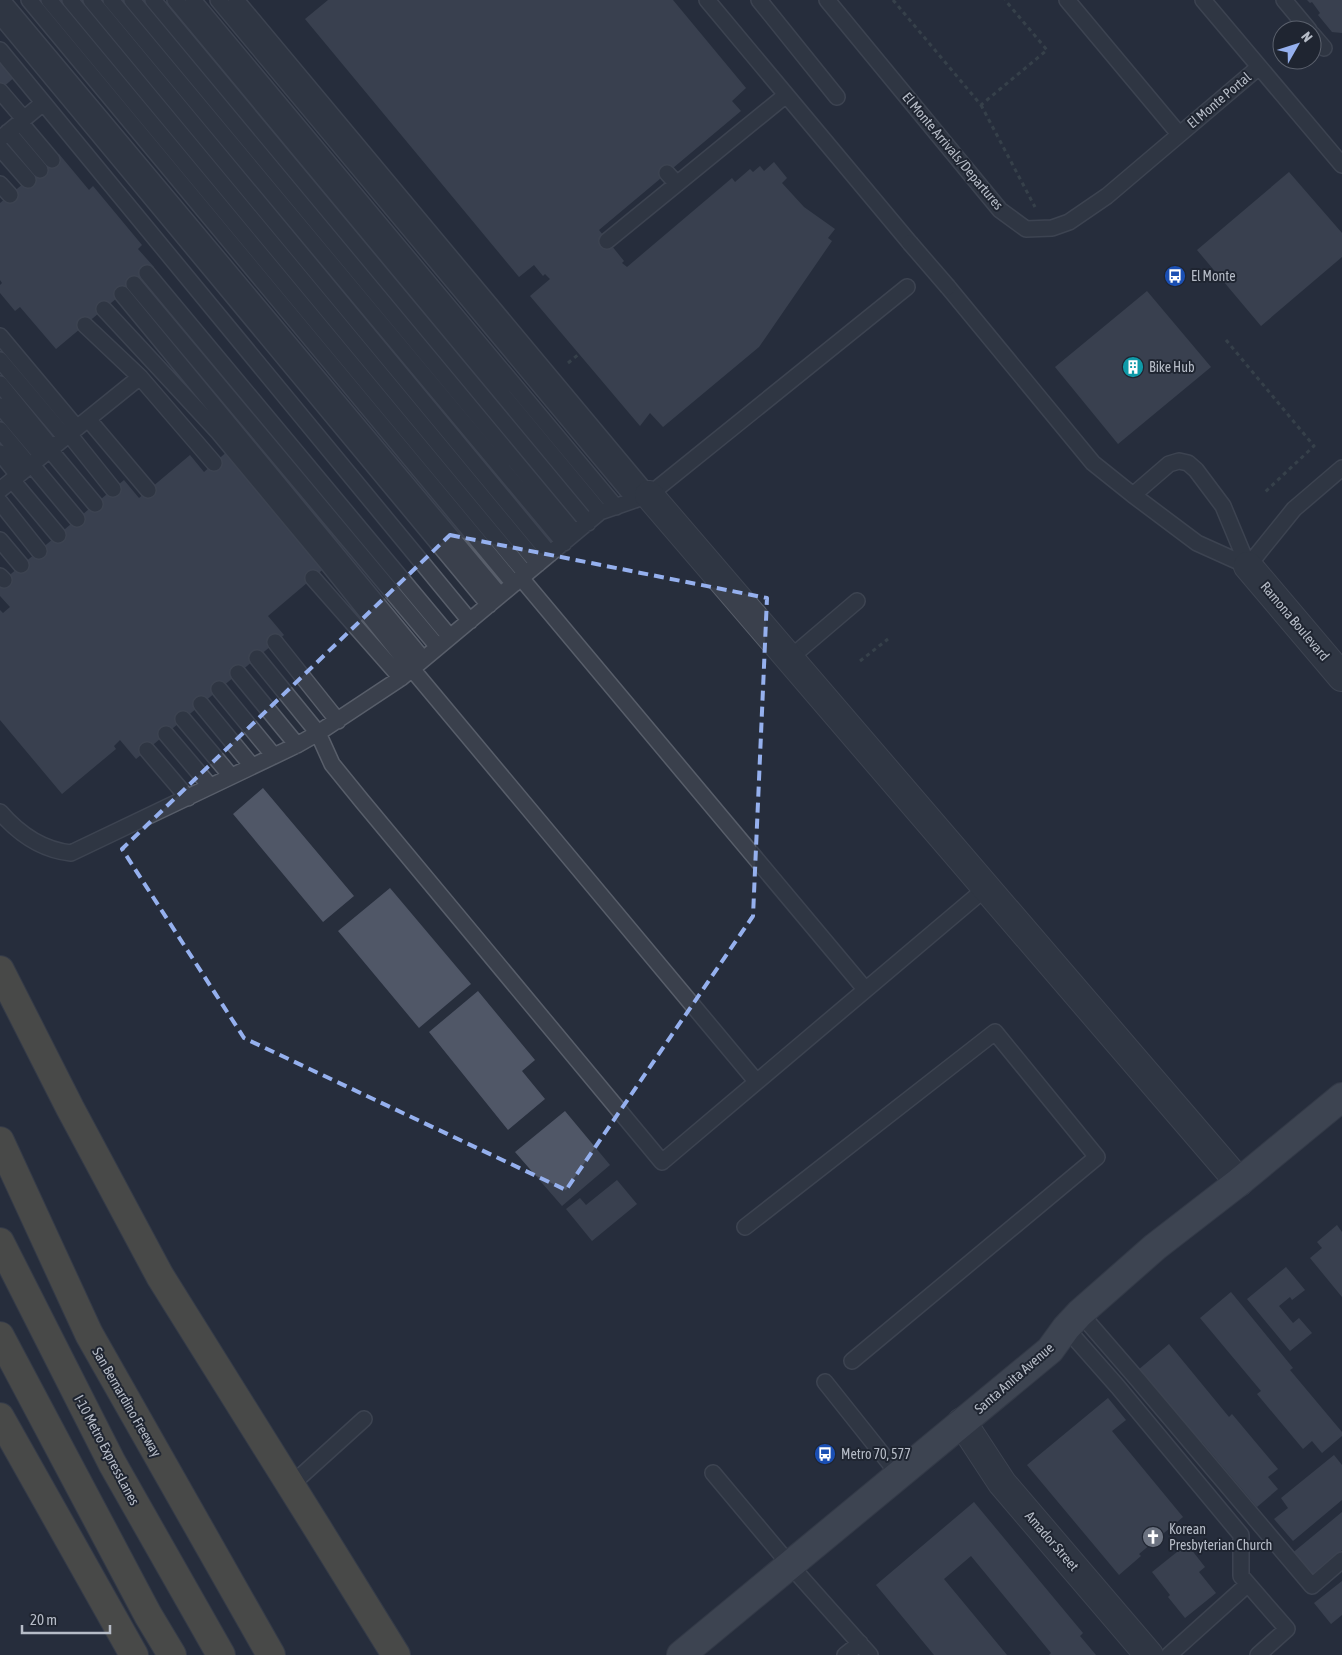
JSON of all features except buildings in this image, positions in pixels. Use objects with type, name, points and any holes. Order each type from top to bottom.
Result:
[{"type":"highway","points":[[0,970],[70,1108],[160,1276],[396,1655]]},
{"type":"highway","name":"San Bernardino Freeway","points":[[0,1141],[89,1334],[271,1655]]},
{"type":"highway","name":"I-10 Metro ExpressLanes","points":[[0,1242],[112,1462],[221,1655]]},
{"type":"highway","points":[[0,1336],[148,1615],[172,1655]]},
{"type":"highway","points":[[0,1417],[134,1655]]},
{"type":"main road","name":"Santa Anita Avenue","points":[[681,1655],[1050,1350],[1073,1320],[1155,1247],[1239,1182],[1342,1096]]},
{"type":"street","points":[[642,497],[790,658],[1239,1182]]},
{"type":"street","name":"Ramona Boulevard","points":[[1248,566],[1342,677]]},
{"type":"street","name":"Amador Street","points":[[962,1422],[1002,1483],[1139,1651]]},
{"type":"lane","points":[[2,0],[494,600]]},
{"type":"lane","points":[[29,0],[521,579],[866,989]]},
{"type":"lane","points":[[50,0],[521,579]]},
{"type":"lane","points":[[70,0],[538,564]]},
{"type":"lane","points":[[91,0],[550,554]]},
{"type":"lane","points":[[110,0],[570,538]]},
{"type":"lane","points":[[132,0],[570,538]]},
{"type":"lane","points":[[153,0],[588,523]]},
{"type":"lane","points":[[175,0],[600,512]]},
{"type":"lane","points":[[193,0],[616,507]]},
{"type":"lane","points":[[218,0],[642,497]]},
{"type":"lane","points":[[236,0],[642,497]]},
{"type":"lane","points":[[707,0],[1093,463],[1197,543],[1248,566]]},
{"type":"lane","points":[[759,0],[837,97]]},
{"type":"lane","name":"El Monte Arrivals/Departures","points":[[827,0],[1000,210],[1026,229],[1052,228],[1069,222],[1107,196],[1179,134]]},
{"type":"lane","points":[[1068,0],[1179,134]]},
{"type":"lane","points":[[1203,0],[1342,165]]},
{"type":"lane","points":[[1284,0],[1301,20]]},
{"type":"lane","points":[[0,16],[494,600]]},
{"type":"lane","points":[[0,50],[470,620]]},
{"type":"lane","name":"El Monte Portal","points":[[1179,134],[1259,67]]},
{"type":"lane","points":[[0,91],[22,121],[46,165],[4,136],[22,121],[43,103]]},
{"type":"lane","points":[[607,241],[786,95]]},
{"type":"lane","points":[[0,148],[28,180]]},
{"type":"lane","points":[[667,172],[677,184]]},
{"type":"lane","points":[[147,273],[450,637]]},
{"type":"lane","points":[[134,284],[438,647]]},
{"type":"lane","points":[[0,812],[28,839],[59,852],[71,853],[188,798],[318,733],[412,669],[600,512],[642,497],[906,287]]},
{"type":"lane","points":[[122,294],[412,669]]},
{"type":"lane","points":[[104,309],[219,433],[412,669],[756,1081]]},
{"type":"lane","points":[[85,325],[140,377],[214,463]]},
{"type":"lane","points":[[0,336],[74,429],[113,489]]},
{"type":"lane","points":[[0,360],[74,429],[148,490]]},
{"type":"lane","points":[[24,469],[140,377]]},
{"type":"lane","points":[[0,384],[24,469]]},
{"type":"lane","points":[[0,406],[24,469],[77,519]]},
{"type":"lane","points":[[0,430],[24,469],[58,535]]},
{"type":"lane","points":[[0,453],[24,469],[95,504]]},
{"type":"lane","points":[[1133,495],[1169,464],[1179,461],[1188,463],[1196,470],[1223,506],[1248,566]]},
{"type":"lane","points":[[1248,566],[1294,509],[1342,468]]},
{"type":"lane","points":[[0,502],[39,551]]},
{"type":"lane","points":[[0,540],[22,565]]},
{"type":"lane","points":[[313,578],[412,669]]},
{"type":"lane","points":[[790,658],[857,601]]},
{"type":"lane","points":[[275,642],[338,721]]},
{"type":"lane","points":[[257,658],[318,733],[332,764],[362,802],[662,1162],[986,888]]},
{"type":"lane","points":[[238,673],[297,745]]},
{"type":"lane","points":[[219,689],[274,756]]},
{"type":"lane","points":[[201,704],[252,766]]},
{"type":"lane","points":[[183,719],[232,776]]},
{"type":"lane","points":[[166,734],[210,786]]},
{"type":"lane","points":[[147,750],[188,798]]},
{"type":"lane","points":[[745,1227],[995,1032],[1070,1123],[1096,1157],[852,1361]]},
{"type":"lane","points":[[1073,1320],[1138,1380],[1312,1586],[1342,1560]]},
{"type":"lane","points":[[1073,1320],[1118,1387],[1240,1535],[1241,1576],[1287,1629],[1258,1655]]},
{"type":"lane","points":[[826,1382],[899,1475]]},
{"type":"lane","points":[[291,1485],[364,1419]]},
{"type":"lane","points":[[713,1473],[790,1565],[870,1655]]},
{"type":"lane","points":[[1169,1655],[1248,1584]]},
{"type":"lane","points":[[845,1655],[860,1642]]},
{"type":"path","points":[[892,0],[981,105],[1035,207]]},
{"type":"path","points":[[981,105],[1047,50],[1005,0]]},
{"type":"path","points":[[1226,340],[1314,446],[1264,494]]},
{"type":"path","points":[[860,661],[888,640]]},
{"type":"highlighted area","points":[[450,535],[767,598],[753,916],[566,1190],[244,1038],[122,849]]},
{"type":"place","name":"El Monte","points":[[1175,276]]},
{"type":"place","name":"Bike Hub","points":[[1133,367]]},
{"type":"place","name":"Metro 70, 577","points":[[825,1454]]},
{"type":"place","name":"Korean Presbyterian Church","points":[[1153,1537]]}]
